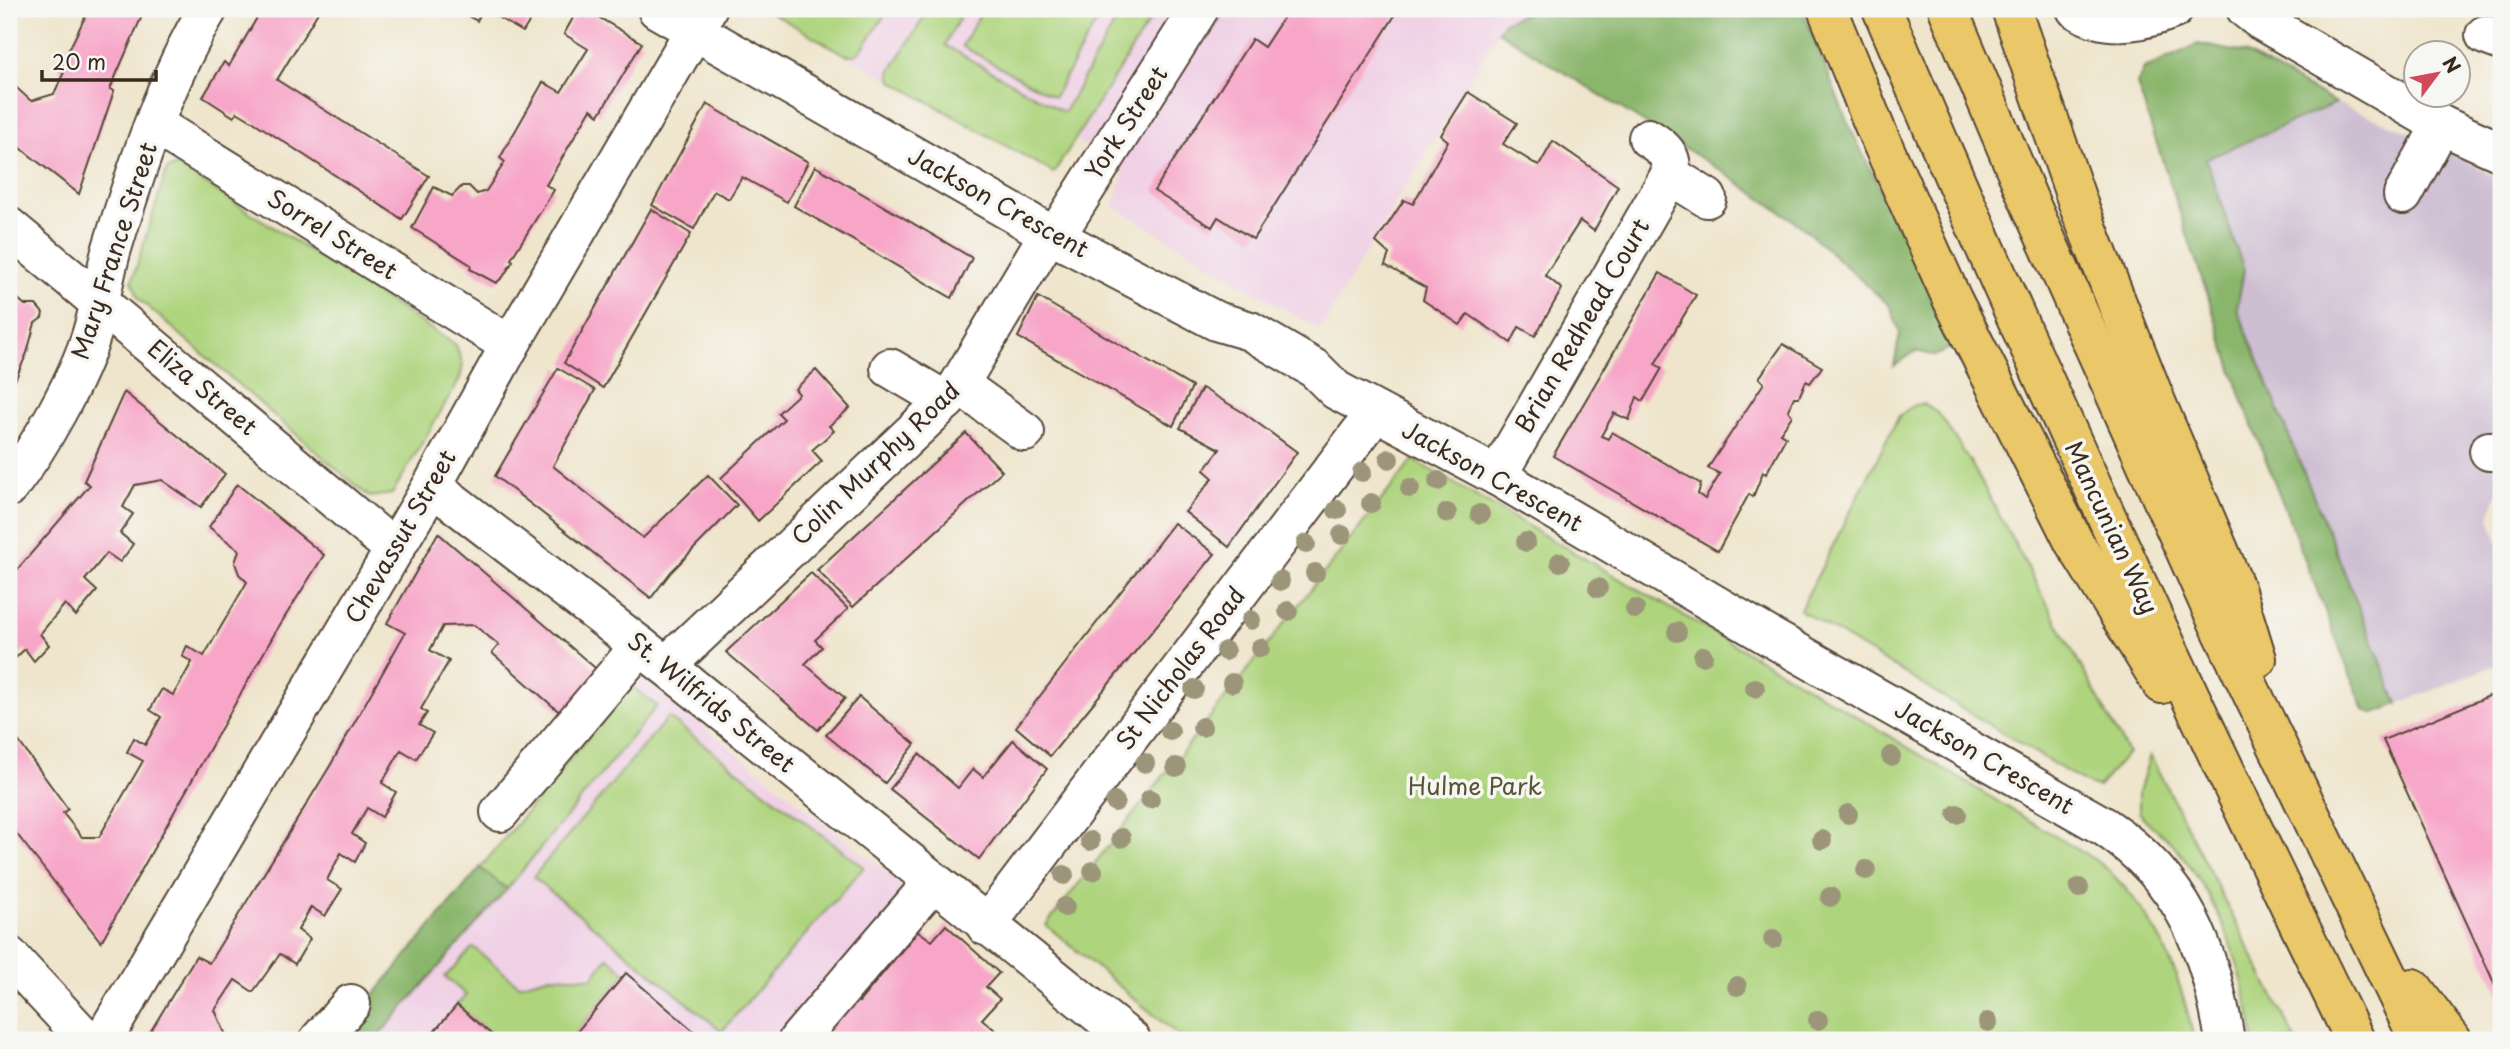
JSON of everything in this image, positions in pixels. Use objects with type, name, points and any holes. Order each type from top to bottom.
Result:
[{"type":"highway","points":[[1828,9],[1876,130],[1952,299],[2074,542],[2252,828]]},
{"type":"highway","name":"Mancunian Way","points":[[1882,9],[2020,331],[2252,828],[2355,1040]]},
{"type":"highway","points":[[1948,9],[2131,432],[2294,782],[2419,1040]]},
{"type":"highway","points":[[2011,9],[2085,222],[2156,402],[2235,588],[2294,782]]},
{"type":"highway","points":[[2359,916],[2452,1040]]},
{"type":"highway","points":[[2327,982],[2346,1040]]},
{"type":"street","name":"Mary France Street","points":[[9,487],[71,385],[92,334],[113,244],[155,125],[170,85],[208,9]]},
{"type":"street","name":"Jackson Crescent","points":[[657,9],[701,20],[1052,235],[1216,321],[1250,331],[1315,369],[1336,390],[1497,476],[2133,846],[2156,868],[2190,917],[2212,976],[2225,1040]]},
{"type":"street","name":"York Street","points":[[1052,235],[1199,9]]},
{"type":"street","points":[[2076,9],[2088,17],[2132,22],[2174,9]]},
{"type":"street","points":[[2253,14],[2441,125],[2501,152]]},
{"type":"street","name":"Chevassut Street","points":[[103,1040],[432,486],[510,345],[701,20]]},
{"type":"street","name":"Sorrel Street","points":[[155,125],[510,345]]},
{"type":"street","points":[[2403,195],[2441,125]]},
{"type":"street","points":[[1648,138],[1668,154],[1672,165],[1670,175],[1707,198]]},
{"type":"street","name":"Brian Redhead Court","points":[[1497,476],[1670,175]]},
{"type":"street","name":"Eliza Street","points":[[9,227],[394,549]]},
{"type":"street","name":"Colin Murphy Road","points":[[500,812],[653,656],[953,393],[1052,235]]},
{"type":"street","points":[[890,368],[953,393],[1025,432]]},
{"type":"street","name":"St Nicholas Road","points":[[986,926],[1376,412]]},
{"type":"street","name":"St. Wilfrids Street","points":[[432,486],[653,656],[1131,1040]]},
{"type":"street","points":[[798,1040],[933,882]]},
{"type":"street","points":[[9,956],[87,1040]]},
{"type":"street","points":[[319,1040],[351,1004]]},
{"type":"shaded area","points":[[765,9],[1538,9],[1504,21],[1320,330],[1113,206],[1124,172],[1076,140],[1054,173]]},
{"type":"shaded area","points":[[2336,103],[2412,133],[2501,180],[2501,485],[2489,516],[2501,551],[2501,663],[2398,704],[2237,308],[2244,270],[2205,159]]},
{"type":"shaded area","points":[[639,675],[935,911],[859,1002],[851,996],[815,1040],[336,1040]]},
{"type":"green space","points":[[765,9],[889,9],[861,51],[855,55],[846,55]]},
{"type":"green space","points":[[929,9],[964,9],[945,45],[1064,112],[1123,9],[1157,9],[1054,173],[892,81],[890,72]]},
{"type":"green space","points":[[983,9],[1104,9],[1054,97],[962,46]]},
{"type":"green space","points":[[1538,9],[1802,9],[1847,121],[1955,345],[1935,356],[1916,351],[1894,366],[1900,333],[1890,306],[1800,225],[1723,172],[1498,31],[1505,21]]},
{"type":"green space","points":[[2198,44],[2245,53],[2336,103],[2206,159],[2244,270],[2237,308],[2398,704],[2372,714],[2364,710],[2242,399],[2137,84],[2144,69]]},
{"type":"green space","points":[[178,166],[456,345],[463,365],[460,379],[392,494],[369,497],[139,299],[132,281],[167,169]]},
{"type":"green space","points":[[1924,404],[1939,414],[1971,463],[2128,753],[2098,787],[2087,784],[1800,610],[1899,416],[1914,405]]},
{"type":"green space","name":"Hulme Park","points":[[1413,460],[1801,683],[2100,863],[2136,901],[2162,943],[2181,990],[2194,1040],[1184,1040],[1046,925]]},
{"type":"green space","points":[[631,686],[657,706],[507,889],[480,868]]},
{"type":"green space","points":[[668,717],[864,867],[722,1031],[533,877]]},
{"type":"green space","points":[[2150,755],[2296,1040],[2254,1040],[2237,964],[2218,915],[2193,870],[2177,849],[2139,812],[2139,792]]},
{"type":"green space","points":[[480,868],[507,889],[375,1040],[336,1040]]},
{"type":"green space","points":[[473,947],[519,985],[550,976],[592,978],[608,957],[626,973],[570,1040],[498,1040],[457,1005],[466,995],[445,977]]},
{"type":"building","points":[[89,9],[145,9],[110,89],[114,91],[79,194],[9,139],[9,81],[31,101],[54,94],[64,72],[59,70]]},
{"type":"building","points":[[262,9],[320,9],[277,80],[429,176],[402,219],[252,121],[237,112],[234,117],[203,97],[224,62],[229,66]]},
{"type":"building","points":[[455,9],[483,9],[477,21]]},
{"type":"building","points":[[484,9],[537,9],[523,32]]},
{"type":"building","points":[[1289,9],[1399,9],[1253,239],[1218,217],[1212,227],[1154,191],[1252,39],[1264,47]]},
{"type":"building","points":[[2490,9],[2501,9],[2501,23],[2486,18]]},
{"type":"building","points":[[577,11],[585,17],[588,11],[642,43],[599,115],[591,109],[546,185],[554,190],[511,259],[513,261],[496,283],[470,269],[471,265],[412,228],[434,187],[452,196],[462,186],[469,186],[477,194],[486,191],[505,162],[500,158],[543,82],[561,92],[588,49],[564,34]]},
{"type":"building","points":[[1468,92],[1517,123],[1503,144],[1539,166],[1553,141],[1618,186],[1594,231],[1580,221],[1545,275],[1562,289],[1535,336],[1519,327],[1511,343],[1468,314],[1460,325],[1423,300],[1426,288],[1385,265],[1389,254],[1376,242],[1404,200],[1413,204],[1448,141],[1441,135]]},
{"type":"building","points":[[707,104],[808,162],[787,202],[742,177],[729,199],[714,191],[694,229],[652,205]]},
{"type":"building","points":[[815,166],[972,258],[952,298],[794,206]]},
{"type":"building","points":[[651,209],[691,234],[603,388],[564,363]]},
{"type":"building","points":[[1660,273],[1696,295],[1655,364],[1662,368],[1643,401],[1637,397],[1629,420],[1614,413],[1601,436],[1608,439],[1612,432],[1701,484],[1698,494],[1705,499],[1720,474],[1708,468],[1764,383],[1759,378],[1783,344],[1822,367],[1810,383],[1806,381],[1799,397],[1794,397],[1788,410],[1792,416],[1780,433],[1786,437],[1766,474],[1763,472],[1753,497],[1749,494],[1718,551],[1553,456]]},
{"type":"building","points":[[9,291],[25,305],[36,305],[43,313],[42,318],[35,323],[27,353],[9,394]]},
{"type":"building","points":[[1038,297],[1192,387],[1173,426],[1018,337]]},
{"type":"building","points":[[558,368],[595,390],[553,466],[643,538],[708,475],[737,505],[671,572],[651,598],[495,476]]},
{"type":"building","points":[[816,370],[850,408],[829,426],[834,431],[812,450],[822,461],[758,521],[721,478],[784,419],[778,413],[799,394],[795,389]]},
{"type":"building","points":[[1202,388],[1244,413],[1297,452],[1229,547],[1185,512],[1213,478],[1204,470],[1220,449],[1180,428]]},
{"type":"building","points":[[124,392],[225,474],[201,507],[162,480],[135,485],[123,507],[133,514],[120,533],[133,544],[127,553],[120,562],[107,553],[85,580],[97,591],[76,616],[65,604],[40,634],[49,645],[34,661],[25,649],[11,662],[9,579],[90,485],[84,481]]},
{"type":"building","points":[[966,433],[1002,471],[853,607],[817,570]]},
{"type":"building","points":[[237,484],[324,555],[276,631],[101,942],[9,824],[9,739],[14,735],[68,809],[63,813],[82,837],[99,837],[143,761],[127,752],[134,738],[145,745],[161,717],[150,710],[156,699],[162,689],[173,695],[182,680],[192,662],[182,656],[187,646],[204,656],[247,582],[239,574],[235,563],[239,550],[209,527]]},
{"type":"building","points":[[1174,523],[1215,554],[1050,756],[1016,727]]},
{"type":"building","points":[[438,533],[601,673],[564,716],[492,653],[499,645],[474,625],[443,626],[430,650],[449,661],[421,709],[427,713],[419,725],[433,733],[416,759],[401,750],[382,783],[396,792],[382,817],[367,808],[352,834],[365,843],[355,862],[341,853],[327,880],[342,889],[325,916],[311,907],[298,930],[310,939],[295,964],[280,954],[253,992],[235,980],[215,1010],[228,1040],[156,1040],[149,1034],[196,956],[209,963],[330,766],[405,633],[387,623]]},
{"type":"building","points":[[811,573],[848,609],[815,640],[822,647],[805,664],[845,698],[818,730],[726,652]]},
{"type":"building","points":[[2501,691],[2501,998],[2383,740]]},
{"type":"building","points":[[859,697],[915,744],[885,783],[826,735]]},
{"type":"building","points":[[1013,740],[1047,769],[979,859],[890,789],[919,754],[958,788],[973,769],[983,777]]},
{"type":"building","points":[[946,925],[999,973],[986,987],[1000,999],[982,1019],[995,1030],[986,1040],[973,1031],[965,1040],[815,1040],[851,995],[859,1002],[918,931],[932,941]]},
{"type":"building","points":[[626,973],[702,1038],[570,1040]]},
{"type":"building","points":[[457,1005],[498,1040],[427,1040]]}]
